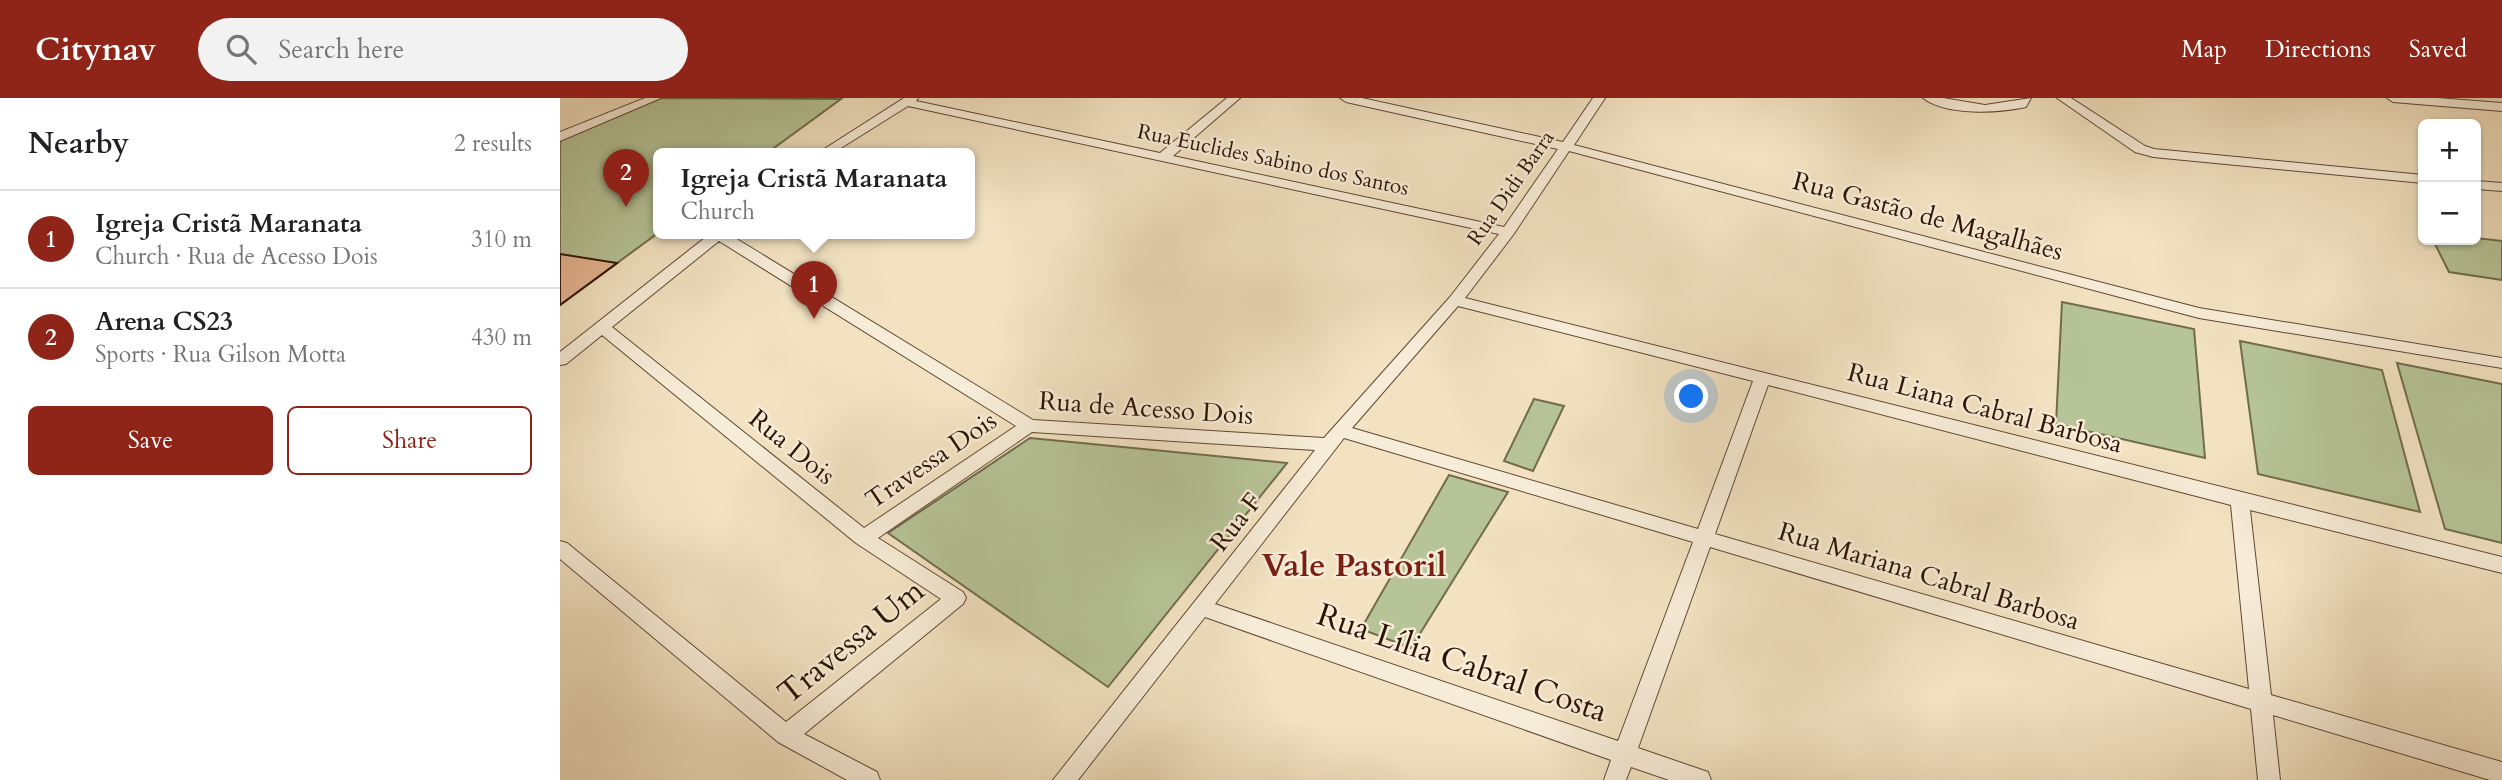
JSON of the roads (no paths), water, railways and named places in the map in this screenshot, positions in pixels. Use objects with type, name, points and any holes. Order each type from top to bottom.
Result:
[{"type":"street","points":[[560,136],[655,98]]},
{"type":"street","points":[[1162,158],[1234,98]]},
{"type":"street","name":"Rua Gastão de Magalhães","points":[[1346,98],[1567,147],[2199,313],[2502,363]]},
{"type":"street","name":"Rua Didi Barra","points":[[1455,300],[1508,232],[1599,98]]},
{"type":"street","points":[[1929,98],[1968,108],[1992,110],[2022,104],[2025,98]]},
{"type":"street","points":[[2063,98],[2140,149],[2153,153],[2418,179]]},
{"type":"street","points":[[2393,98],[2502,107]]},
{"type":"street","points":[[832,148],[909,100]]},
{"type":"street","name":"Rua Euclides Sabino dos Santos","points":[[909,100],[1162,158],[1508,232]]},
{"type":"street","points":[[2481,185],[2502,187]]},
{"type":"street","points":[[560,360],[713,239]]},
{"type":"street","name":"Rua de Acesso Dois","points":[[727,239],[1029,426],[1335,438]]},
{"type":"street","name":"Rua Liana Cabral Barbosa","points":[[1455,300],[1763,376],[2241,503],[2502,565]]},
{"type":"street","name":"Rua F","points":[[1064,780],[1335,438],[1455,300]]},
{"type":"street","name":"Rua Dois","points":[[603,328],[863,538],[956,598]]},
{"type":"street","points":[[1615,780],[1763,376]]},
{"type":"street","name":"Travessa Dois","points":[[863,538],[1029,426]]},
{"type":"street","name":"Rua Mariana Cabral Barbosa","points":[[1335,438],[1702,537],[2502,774]]},
{"type":"street","points":[[2241,503],[2269,780]]},
{"type":"street","points":[[560,548],[786,735],[869,780]]},
{"type":"street","name":"Travessa Um","points":[[786,735],[956,598]]},
{"type":"street","name":"Rua Lília Cabral Costa","points":[[1202,607],[1700,780]]},
{"type":"place","name":"Arena CS23","points":[[626,207]]},
{"type":"place","name":"Igreja Cristã Maranata","points":[[814,319]]},
{"type":"district","name":"Vale Pastoril","points":[[1354,565]]}]
